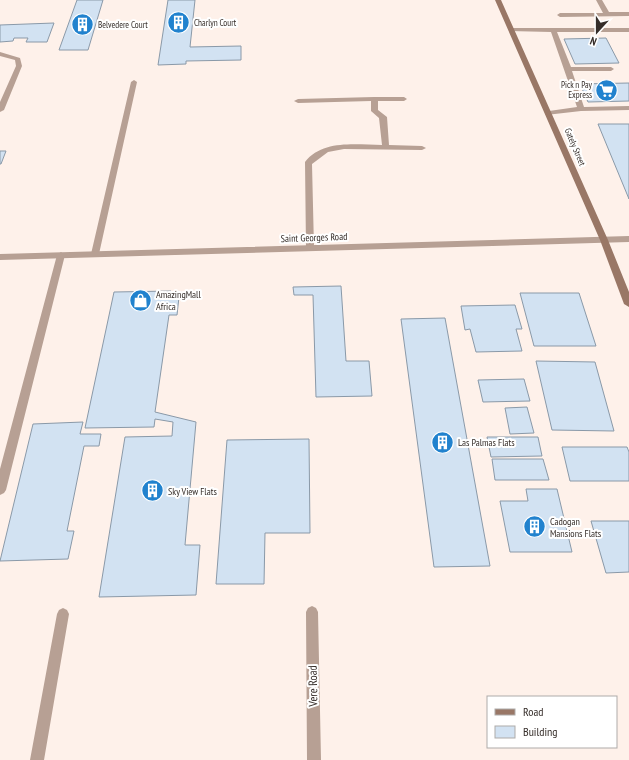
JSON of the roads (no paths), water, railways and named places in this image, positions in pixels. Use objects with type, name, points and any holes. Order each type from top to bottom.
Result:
[{"type":"street","name":"Gately Street","points":[[498,0],[604,240],[629,304]]},
{"type":"street","points":[[599,0],[607,14]]},
{"type":"street","points":[[560,15],[629,14]]},
{"type":"street","points":[[511,30],[629,30]]},
{"type":"street","points":[[553,30],[581,109]]},
{"type":"street","points":[[0,54],[18,60],[19,66],[0,110]]},
{"type":"street","points":[[568,69],[611,69]]},
{"type":"street","points":[[96,254],[134,82]]},
{"type":"street","points":[[374,99],[375,111],[383,118],[386,148]]},
{"type":"street","points":[[298,101],[404,99]]},
{"type":"street","points":[[549,113],[581,109],[629,108]]},
{"type":"street","points":[[310,248],[308,164],[311,160],[326,150],[344,147],[422,148]]},
{"type":"street","name":"Saint Georges Road","points":[[0,257],[629,239]]},
{"type":"street","points":[[0,490],[61,255]]},
{"type":"street","name":"Vere Road","points":[[312,612],[314,760]]},
{"type":"street","points":[[37,760],[63,614]]},
{"type":"place","name":"Charlyn Court","points":[[179,23]]},
{"type":"place","name":"Belvedere Court","points":[[82,25]]},
{"type":"place","name":"Pick n Pay Express","points":[[607,90]]},
{"type":"place","name":"AmazingMall Africa","points":[[140,300]]},
{"type":"place","name":"Las Palmas Flats","points":[[442,442]]},
{"type":"place","name":"Sky View Flats","points":[[153,491]]},
{"type":"place","name":"Cadogan Mansions Flats","points":[[535,527]]}]
